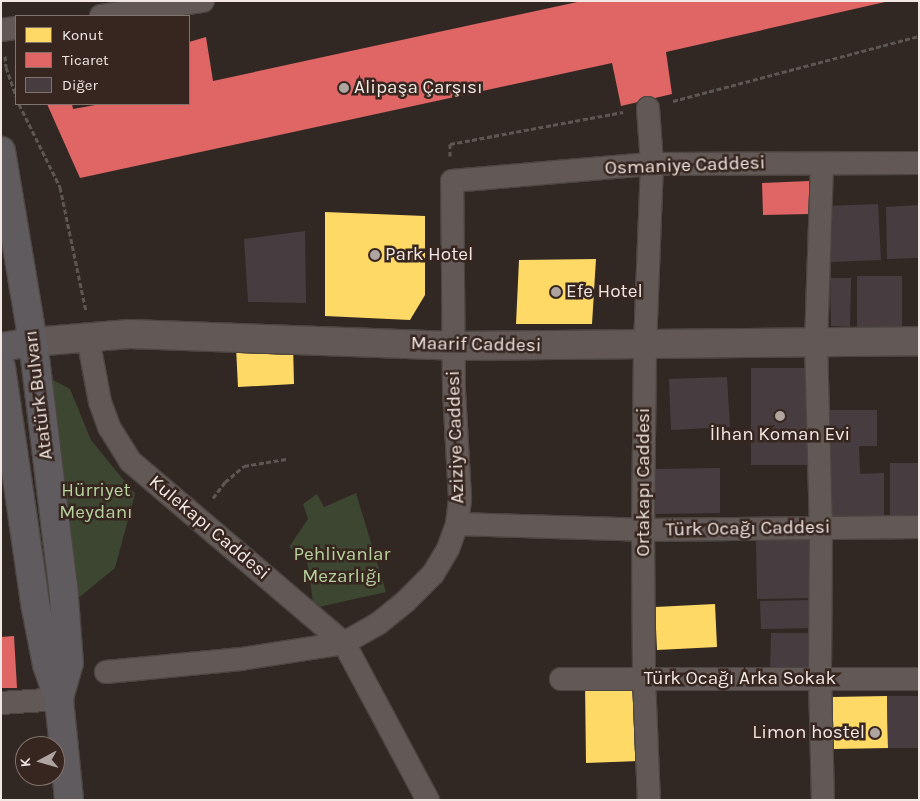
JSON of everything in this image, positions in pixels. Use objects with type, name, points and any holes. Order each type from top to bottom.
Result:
[{"type":"main road","name":"Atatürk Bulvarı","points":[[1,151],[33,342],[63,585],[69,663],[59,699]]},
{"type":"main road","points":[[1,347],[33,342]]},
{"type":"main road","name":"Atatürk Bulvarı","points":[[1,367],[35,603],[47,665],[59,699],[69,800]]},
{"type":"street","points":[[99,1],[101,15]]},
{"type":"street","points":[[108,15],[203,1]]},
{"type":"street","name":"Ortakapı Caddesi","points":[[648,108],[652,164],[645,345],[643,530],[644,678],[649,800]]},
{"type":"street","name":"Osmaniye Caddesi","points":[[452,181],[652,164],[919,163]]},
{"type":"street","points":[[822,164],[816,341],[821,527],[820,679],[823,800]]},
{"type":"street","name":"Aziziye Caddesi","points":[[344,643],[379,623],[406,601],[433,574],[448,550],[457,524],[460,498],[454,391],[452,181]]},
{"type":"street","name":"Maarif Caddesi","points":[[33,342],[130,334],[454,346],[919,341]]},
{"type":"street","name":"Kulekapı Caddesi","points":[[88,338],[100,402],[109,427],[130,461],[344,643],[428,800]]},
{"type":"street","name":"Türk Ocağı Caddesi","points":[[457,524],[643,530],[919,527]]},
{"type":"street","points":[[106,672],[241,659],[344,643]]},
{"type":"street","name":"Türk Ocağı Arka Sokak","points":[[561,679],[919,679]]},
{"type":"street","points":[[1,704],[59,699]]},
{"type":"path","points":[[7,29],[6,68],[15,93]]},
{"type":"path","points":[[19,105],[60,187],[86,308],[88,338]]},
{"type":"path","points":[[197,518],[225,482],[244,466],[286,459]]},
{"type":"green space","name":"Hürriyet Meydanı","points":[[40,373],[70,389],[91,440],[135,494],[115,568],[77,599]]},
{"type":"green space","name":"Pehlivanlar Mezarlığı","points":[[356,493],[386,592],[314,608],[307,560],[289,547],[308,519],[303,504],[317,494],[324,507]]},
{"type":"building: Konut","name":"Park Hotel","points":[[325,212],[425,216],[425,295],[410,320],[325,316]]},
{"type":"building: Konut","name":"Efe Hotel","points":[[596,259],[592,324],[516,324],[519,260]]},
{"type":"building: Konut","points":[[293,344],[294,384],[238,387],[236,347]]},
{"type":"building: Konut","points":[[715,604],[717,647],[657,650],[655,607]]},
{"type":"building: Konut","points":[[637,680],[639,761],[586,763],[585,682]]},
{"type":"building: Konut","points":[[887,696],[888,748],[833,749],[832,697]]},
{"type":"building: Ticaret","name":"Alipaşa Çarşısı","points":[[582,1],[885,2],[666,52],[672,94],[621,106],[612,63],[80,178],[47,105],[72,105],[73,109],[95,105],[190,105],[190,42],[206,37],[213,81]]},
{"type":"building: Ticaret","points":[[809,181],[810,214],[763,215],[762,183]]},
{"type":"building: Ticaret","points":[[14,636],[17,688],[1,688],[1,637]]},
{"type":"building: Diğer","points":[[878,204],[881,260],[830,262],[827,206]]},
{"type":"building: Diğer","points":[[919,205],[919,258],[887,259],[886,207]]},
{"type":"building: Diğer","points":[[305,231],[306,303],[248,302],[244,239]]},
{"type":"building: Diğer","points":[[857,276],[902,276],[902,331],[857,331]]},
{"type":"building: Diğer","points":[[830,278],[851,278],[850,327],[831,326]]},
{"type":"building: Diğer","name":"İlhan Koman Evi","points":[[751,368],[809,368],[809,465],[751,465]]},
{"type":"building: Diğer","points":[[727,377],[730,427],[671,430],[669,379]]},
{"type":"building: Diğer","points":[[828,410],[877,410],[877,446],[859,446],[860,474],[884,473],[884,522],[826,526]]},
{"type":"building: Diğer","points":[[890,463],[919,463],[919,521],[890,520]]},
{"type":"building: Diğer","points":[[720,468],[720,513],[656,514],[656,469]]},
{"type":"building: Diğer","points":[[810,539],[811,598],[757,599],[756,541]]},
{"type":"building: Diğer","points":[[813,600],[813,628],[761,629],[760,601]]},
{"type":"building: Diğer","points":[[771,633],[809,633],[808,672],[770,671]]},
{"type":"building: Diğer","points":[[887,696],[919,696],[919,748],[888,748]]},
{"type":"place","name":"Alipaşa Çarşısı","points":[[344,88]]},
{"type":"place","name":"Park Hotel","points":[[375,255]]},
{"type":"place","name":"Efe Hotel","points":[[556,292]]},
{"type":"place","name":"İlhan Koman Evi","points":[[780,416]]},
{"type":"place","name":"Limon hostel","points":[[875,733]]}]
